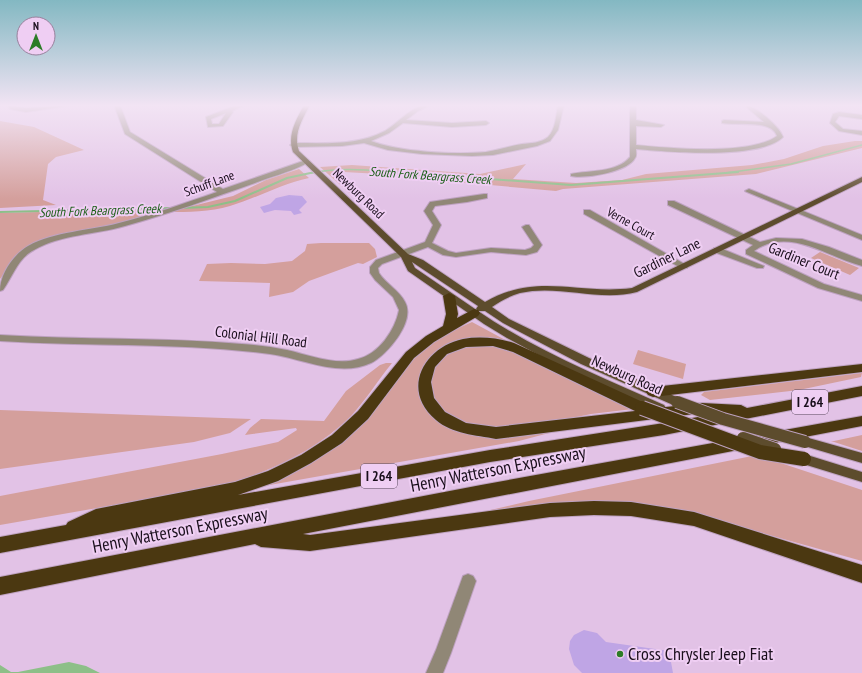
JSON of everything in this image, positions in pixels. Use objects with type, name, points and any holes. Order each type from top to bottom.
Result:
[{"type":"highway","points":[[448,296],[452,314],[448,328]]},
{"type":"highway","points":[[62,533],[96,516],[235,489],[273,476],[306,459],[351,428],[372,405],[410,355],[448,328],[474,313]]},
{"type":"highway","points":[[759,411],[702,408],[496,433],[483,433],[467,430],[442,418],[430,405],[424,389],[423,380],[428,366],[440,354],[448,349],[466,343],[493,342],[519,349],[555,368],[642,408],[701,431],[760,452],[804,459]]},
{"type":"highway","points":[[653,392],[803,376],[862,368]]},
{"type":"highway","name":"Henry Watterson Expressway","points":[[0,545],[468,460],[664,429],[862,391]]},
{"type":"highway","name":"Henry Watterson Expressway","points":[[0,586],[862,421]]},
{"type":"highway","points":[[246,538],[310,543],[550,510],[594,508],[630,509],[694,519],[862,574]]},
{"type":"main road","points":[[293,136],[293,146]]},
{"type":"main road","name":"Newburg Road","points":[[293,146],[311,168],[403,255],[411,269],[448,296],[511,336],[573,369],[660,408],[713,428],[862,477]]},
{"type":"main road","name":"Gardiner Lane","points":[[474,313],[509,294],[526,289],[601,293],[624,292],[641,287],[862,180]]},
{"type":"main road","name":"Newburg Road","points":[[403,255],[420,262],[506,321],[532,335],[653,392],[723,419],[862,458]]},
{"type":"street","points":[[133,136],[221,191]]},
{"type":"street","points":[[293,146],[341,144],[376,136]]},
{"type":"street","points":[[365,140],[379,146],[394,149],[460,154],[491,153],[534,144],[550,136]]},
{"type":"street","points":[[573,175],[594,173],[625,165],[632,159],[633,136]]},
{"type":"street","points":[[633,147],[692,152],[764,146],[775,142],[780,136]]},
{"type":"street","name":"Schuff Lane","points":[[0,288],[9,270],[18,259],[37,245],[56,238],[121,225],[170,210],[305,162]]},
{"type":"street","points":[[749,191],[862,238]]},
{"type":"street","points":[[403,255],[428,244],[437,226],[428,211],[430,207],[437,203],[467,200],[484,196]]},
{"type":"street","name":"Gardiner Court","points":[[671,203],[760,245]]},
{"type":"street","name":"Verne Court","points":[[587,212],[684,266]]},
{"type":"street","points":[[428,244],[446,253],[456,255],[491,250],[526,253],[534,250],[538,245],[538,242],[526,227]]},
{"type":"street","name":"Gardiner Court","points":[[862,264],[800,241],[778,240],[760,245],[749,251],[751,254],[820,286],[862,298]]},
{"type":"street","points":[[716,250],[741,258],[823,293],[862,305]]},
{"type":"street","name":"Colonial Hill Road","points":[[0,338],[226,346],[295,355],[336,364],[353,364],[368,360],[382,350],[402,318],[404,310],[401,302],[374,273],[373,269],[379,262],[403,255]]},
{"type":"street","points":[[434,673],[443,653],[468,581]]},
{"type":"shaded area","points":[[0,136],[54,136],[84,150],[56,157],[48,164],[43,200],[56,205],[0,208]]},
{"type":"shaded area","points":[[862,141],[862,148],[756,174],[563,189],[556,191],[468,183],[437,183],[440,180],[435,177],[340,173],[357,195],[353,196],[320,167],[352,165],[480,174],[526,164],[513,179],[576,183],[622,180],[646,174],[752,165],[784,159],[823,146]]},
{"type":"shaded area","points":[[299,169],[309,178],[240,203],[207,211],[168,212],[233,196],[266,180]]},
{"type":"shaded area","points":[[162,209],[115,225],[34,243],[19,253],[0,279],[0,213]]},
{"type":"shaded area","points":[[369,243],[375,249],[377,257],[363,264],[358,263],[309,281],[293,292],[269,297],[270,283],[199,281],[207,264],[265,264],[292,261],[305,251],[307,244]]},
{"type":"shaded area","points":[[820,252],[859,268],[850,275],[811,258]]},
{"type":"shaded area","points":[[472,322],[509,342],[439,350],[423,368],[418,383],[418,391],[425,406],[455,429],[463,433],[480,437],[549,433],[519,441],[264,486],[264,484],[367,419],[409,364],[425,348],[452,331]]},
{"type":"shaded area","points":[[469,346],[493,346],[516,352],[633,409],[591,414],[517,427],[502,428],[468,425],[445,413],[436,403],[431,392],[430,380],[434,369],[442,359],[454,351]]},
{"type":"shaded area","points":[[638,350],[686,364],[683,379],[633,364]]},
{"type":"shaded area","points":[[392,363],[351,416],[323,440],[308,450],[258,474],[223,486],[0,525],[0,496],[278,442],[297,430],[296,428],[245,435],[250,428],[261,419],[324,421],[346,391],[380,365]]},
{"type":"shaded area","points":[[862,373],[861,377],[799,390],[710,400],[701,395],[704,392]]},
{"type":"shaded area","points":[[0,410],[251,419],[230,433],[194,442],[0,469]]},
{"type":"shaded area","points":[[862,435],[862,451],[831,441],[834,441]]},
{"type":"shaded area","points":[[757,455],[862,490],[862,561],[681,512],[482,512],[529,501]]},
{"type":"shaded area","points":[[69,662],[86,666],[100,673],[0,673],[0,665],[11,672],[18,672]]},
{"type":"building","points":[[289,195],[302,196],[307,202],[299,210],[302,213],[294,215],[291,211],[275,210],[264,213],[260,207],[270,204],[276,198]]},
{"type":"building","name":"Cross Chrysler Jeep Fiat","points":[[584,630],[597,633],[606,642],[669,651],[673,673],[582,673],[574,665],[569,649],[570,641],[574,635]]},
{"type":"waterway","name":"South Fork Beargrass Creek","points":[[725,173],[791,164],[862,145]]},
{"type":"waterway","name":"South Fork Beargrass Creek","points":[[311,173],[347,169],[402,173]]},
{"type":"waterway","name":"South Fork Beargrass Creek","points":[[179,208],[208,207],[235,201],[287,178],[315,172]]},
{"type":"waterway","name":"South Fork Beargrass Creek","points":[[395,172],[402,173]]},
{"type":"waterway","name":"South Fork Beargrass Creek","points":[[402,173],[571,185],[738,172]]},
{"type":"waterway","name":"South Fork Beargrass Creek","points":[[402,173],[408,173]]},
{"type":"waterway","name":"South Fork Beargrass Creek","points":[[0,212],[172,208]]},
{"type":"place","name":"Cross Chrysler Jeep Fiat","points":[[620,654]]}]
